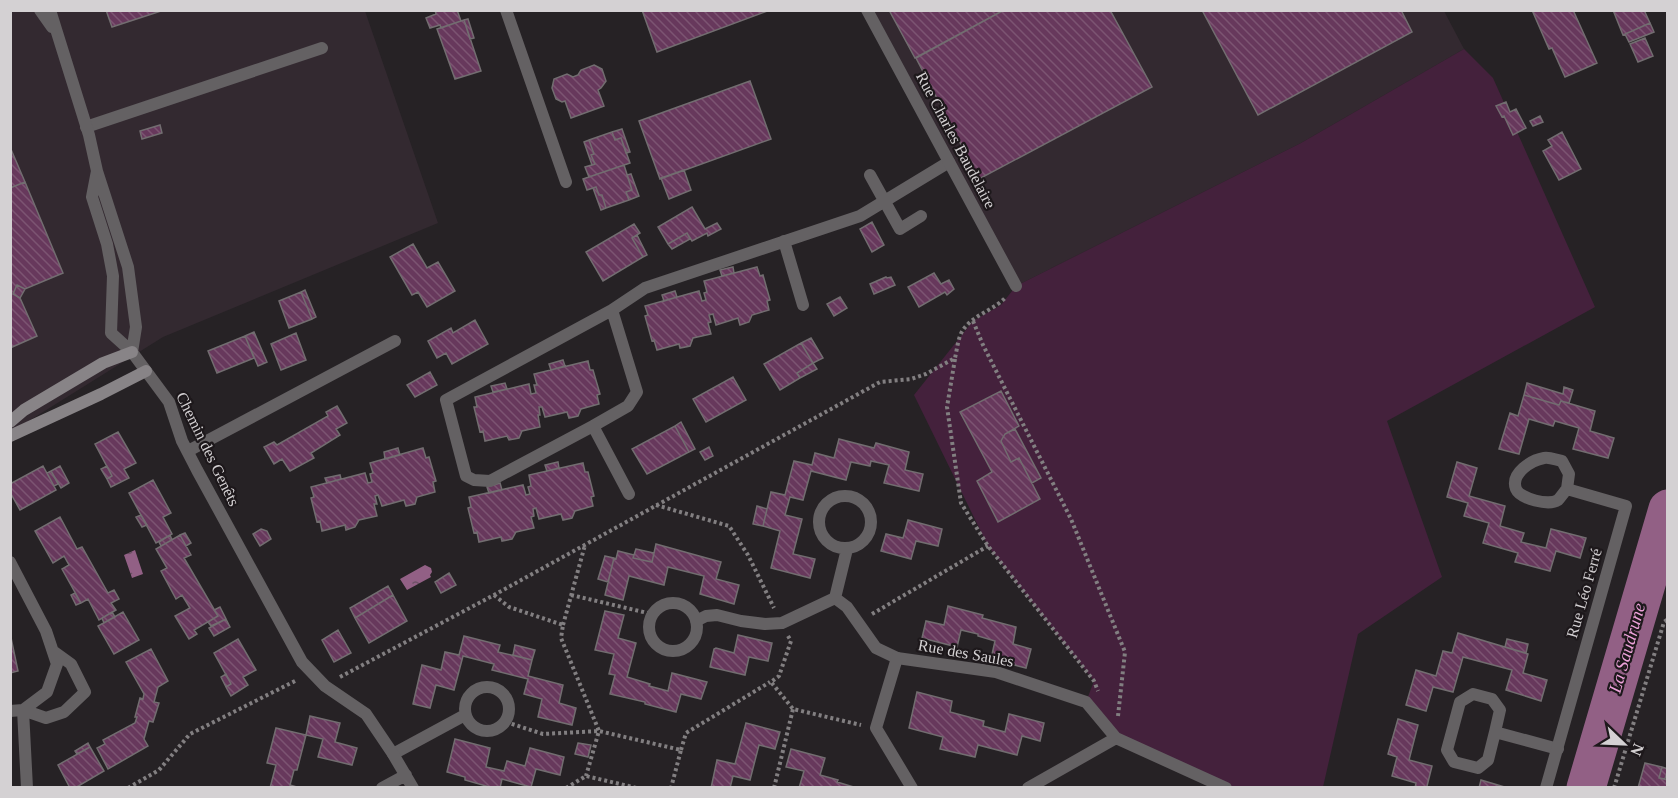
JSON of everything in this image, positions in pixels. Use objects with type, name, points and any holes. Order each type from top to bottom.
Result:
[{"type":"main road","points":[[10,422],[24,410],[103,363],[132,352]]},
{"type":"main road","points":[[10,436],[146,370]]},
{"type":"street","points":[[40,10],[58,35]]},
{"type":"street","points":[[50,10],[128,267],[136,327],[132,352]]},
{"type":"street","points":[[507,10],[566,182]]},
{"type":"street","name":"Rue Charles Baudelaire","points":[[867,10],[1016,286]]},
{"type":"street","points":[[86,127],[322,48]]},
{"type":"street","points":[[612,310],[637,392],[627,406],[490,481],[474,480],[466,476],[446,400],[612,310],[645,288],[860,216],[949,162]]},
{"type":"street","name":"Chemin des Genêts","points":[[97,171],[92,197],[107,244],[113,276],[111,333],[132,352],[169,402],[182,441],[302,663],[325,686],[366,714],[413,788]]},
{"type":"street","points":[[870,175],[900,229],[921,216]]},
{"type":"street","points":[[784,241],[803,305]]},
{"type":"street","points":[[188,452],[395,341]]},
{"type":"street","points":[[593,426],[629,494]]},
{"type":"street","points":[[1547,458],[1562,461],[1569,474],[1566,489],[1557,501],[1547,504],[1521,495],[1516,489],[1515,481],[1520,471],[1533,461],[1547,458]]},
{"type":"street","name":"Rue Léo Ferré","points":[[1546,788],[1626,506],[1566,489]]},
{"type":"street","points":[[837,496],[852,496],[866,506],[871,519],[869,534],[861,543],[847,549],[830,544],[819,531],[820,512],[828,501],[837,496]]},
{"type":"street","points":[[835,598],[847,549]]},
{"type":"street","points":[[10,562],[46,631],[57,664],[47,692],[17,711]]},
{"type":"street","points":[[696,621],[706,616],[717,615],[765,624],[782,623],[835,598]]},
{"type":"street","points":[[835,598],[847,607],[876,648],[897,658]]},
{"type":"street","points":[[676,603],[689,609],[696,621],[697,632],[689,645],[675,651],[661,648],[652,639],[649,629],[652,614],[664,604],[676,603]]},
{"type":"street","points":[[17,711],[46,717],[64,712],[85,692],[71,664],[53,651]]},
{"type":"street","name":"Rue des Saules","points":[[876,728],[897,658],[996,672],[1086,702],[1116,738]]},
{"type":"street","points":[[484,686],[498,689],[506,697],[510,706],[506,722],[496,730],[483,732],[471,726],[465,715],[465,703],[473,691],[484,686]]},
{"type":"street","points":[[1473,694],[1492,699],[1500,710],[1495,732],[1488,760],[1478,768],[1454,762],[1447,750],[1460,702],[1473,694]]},
{"type":"street","points":[[17,711],[27,788]]},
{"type":"street","points":[[393,754],[465,715]]},
{"type":"street","points":[[876,728],[912,788]]},
{"type":"street","points":[[1495,732],[1558,749]]},
{"type":"street","points":[[1028,788],[1116,738],[1222,787]]},
{"type":"street","points":[[382,788],[406,775]]},
{"type":"path","points":[[1016,286],[999,304],[962,331],[955,358],[947,407],[961,503],[988,546],[1094,681],[1102,700]]},
{"type":"path","points":[[973,321],[1071,519],[1125,652],[1116,738]]},
{"type":"path","points":[[128,788],[159,770],[190,734],[303,677],[317,690],[880,382],[911,379],[926,374],[955,358]]},
{"type":"path","points":[[656,505],[729,526],[748,555],[790,641],[779,676],[686,733],[671,788]]},
{"type":"path","points":[[566,788],[586,776],[599,731],[561,638],[585,544]]},
{"type":"path","points":[[858,622],[988,546]]},
{"type":"path","points":[[494,595],[509,607],[563,625]]},
{"type":"path","points":[[572,595],[652,614]]},
{"type":"path","points":[[1614,788],[1664,622],[1668,619]]},
{"type":"path","points":[[771,682],[793,709],[876,728]]},
{"type":"path","points":[[774,788],[793,709]]},
{"type":"path","points":[[506,722],[543,734],[599,731],[681,750]]},
{"type":"path","points":[[586,776],[635,787]]},
{"type":"shaded area","points":[[11,11],[365,11],[438,223],[163,337],[11,432]]},
{"type":"shaded area","points":[[867,11],[1444,11],[1464,49],[1301,143],[1016,286]]},
{"type":"shaded area","points":[[1464,49],[1493,78],[1595,307],[1387,421],[1442,577],[1358,634],[1323,787],[1232,787],[1116,738],[1086,702],[1094,681],[988,546],[914,395],[973,321],[1001,305],[1016,286],[1301,143]]},
{"type":"water","points":[[135,550],[143,574],[132,578],[124,555]]},
{"type":"water","points":[[425,565],[431,568],[431,577],[407,590],[400,579]]},
{"type":"building","points":[[106,10],[164,10],[112,27]]},
{"type":"building","points":[[435,10],[457,10],[461,21],[441,28],[440,25],[430,28],[426,18],[436,14]]},
{"type":"building","points":[[642,10],[770,10],[657,52]]},
{"type":"building","points":[[889,10],[1004,10],[915,58]]},
{"type":"building","points":[[1004,10],[1110,10],[1152,87],[979,179],[916,58]]},
{"type":"building","points":[[1202,10],[1401,10],[1412,32],[1258,115]]},
{"type":"building","points":[[1532,10],[1573,10],[1597,63],[1565,77],[1552,48],[1549,49]]},
{"type":"building","points":[[1613,10],[1644,10],[1650,23],[1623,35]]},
{"type":"building","points":[[468,19],[474,38],[470,39],[464,20]]},
{"type":"building","points":[[464,20],[481,71],[455,79],[437,29]]},
{"type":"building","points":[[1650,23],[1654,32],[1629,42],[1625,34]]},
{"type":"building","points":[[1645,38],[1653,56],[1638,62],[1630,44]]},
{"type":"building","points":[[594,65],[602,69],[606,81],[598,90],[604,106],[571,118],[565,101],[556,99],[552,88],[554,79],[567,74],[573,77],[581,70]]},
{"type":"building","points":[[750,81],[771,139],[660,179],[639,121]]},
{"type":"building","points":[[1506,102],[1510,112],[1516,109],[1526,128],[1513,135],[1504,116],[1502,117],[1496,106]]},
{"type":"building","points":[[1540,116],[1543,122],[1533,126],[1530,121]]},
{"type":"building","points":[[160,125],[162,133],[142,139],[140,131]]},
{"type":"building","points":[[622,129],[630,152],[626,153],[621,138],[615,140],[612,132]]},
{"type":"building","points":[[612,132],[615,140],[621,138],[630,163],[589,177],[585,167],[595,164],[589,140]]},
{"type":"building","points":[[1562,132],[1581,169],[1559,180],[1543,151],[1552,146],[1548,140]]},
{"type":"building","points":[[589,140],[594,154],[591,155],[595,164],[592,165],[584,142]]},
{"type":"building","points":[[10,147],[25,182],[10,188]]},
{"type":"building","points":[[624,165],[632,190],[626,192],[629,200],[606,208],[602,195],[599,195],[596,187],[587,190],[583,179]]},
{"type":"building","points":[[684,170],[691,190],[669,199],[661,178]]},
{"type":"building","points":[[631,174],[639,196],[629,200],[626,192],[632,190],[627,175]]},
{"type":"building","points":[[25,182],[63,273],[25,289],[17,285],[13,294],[20,298],[37,336],[10,348],[10,188]]},
{"type":"building","points":[[596,187],[599,195],[602,195],[606,208],[601,210],[593,188]]},
{"type":"building","points":[[692,207],[705,229],[717,223],[721,229],[692,241],[687,233],[668,244],[658,227]]},
{"type":"building","points":[[872,222],[884,245],[872,252],[860,229]]},
{"type":"building","points":[[634,224],[640,233],[632,238],[643,257],[603,281],[586,252]]},
{"type":"building","points":[[687,233],[690,239],[672,249],[668,244]]},
{"type":"building","points":[[637,235],[647,255],[643,257],[632,238]]},
{"type":"building","points":[[413,244],[427,268],[438,262],[455,291],[427,307],[418,292],[412,295],[390,257]]},
{"type":"building","points":[[733,267],[734,273],[722,276],[720,270]]},
{"type":"building","points":[[757,267],[760,276],[763,275],[770,300],[767,301],[769,310],[752,315],[749,322],[740,325],[738,318],[716,325],[713,314],[709,315],[711,322],[708,323],[711,334],[693,338],[690,346],[680,348],[679,344],[657,350],[645,316],[648,315],[645,306],[699,291],[702,301],[706,300],[704,293],[707,292],[704,281]]},
{"type":"building","points":[[934,273],[941,284],[949,280],[954,289],[947,295],[945,292],[919,307],[908,287]]},
{"type":"building","points":[[891,277],[895,285],[874,294],[870,284]]},
{"type":"building","points":[[17,285],[25,289],[20,298],[13,294]]},
{"type":"building","points":[[305,290],[316,317],[312,319],[301,292]]},
{"type":"building","points":[[675,291],[677,297],[664,301],[662,295]]},
{"type":"building","points":[[301,292],[312,319],[289,328],[279,301]]},
{"type":"building","points":[[840,297],[847,308],[834,316],[827,304]]},
{"type":"building","points":[[475,320],[488,344],[452,364],[446,353],[437,358],[428,341],[451,328],[453,333]]},
{"type":"building","points":[[254,332],[267,362],[258,366],[245,336]]},
{"type":"building","points":[[296,333],[306,360],[281,370],[271,344]]},
{"type":"building","points":[[245,336],[254,358],[217,373],[208,351]]},
{"type":"building","points":[[811,338],[823,358],[813,363],[801,343]]},
{"type":"building","points":[[801,343],[813,363],[797,373],[800,378],[780,390],[764,364]]},
{"type":"building","points":[[563,360],[565,366],[551,370],[549,364]]},
{"type":"building","points":[[588,361],[600,394],[597,395],[599,404],[581,409],[578,416],[569,418],[567,412],[545,417],[542,407],[539,407],[540,427],[522,431],[519,438],[509,440],[507,436],[485,441],[483,431],[480,432],[474,407],[477,407],[475,397],[529,384],[531,394],[536,393],[534,385],[537,385],[534,374]]},
{"type":"building","points":[[813,363],[817,369],[800,378],[797,373]]},
{"type":"building","points":[[430,372],[437,385],[415,397],[407,385]]},
{"type":"building","points":[[733,377],[746,400],[706,422],[693,399]]},
{"type":"building","points":[[505,383],[507,389],[493,392],[491,386]]},
{"type":"building","points":[[1527,383],[1563,394],[1564,387],[1573,390],[1569,403],[1561,401],[1559,405],[1524,395]]},
{"type":"building","points":[[1001,391],[1019,426],[1005,434],[1001,441],[1011,462],[1019,458],[1040,499],[998,522],[977,481],[992,472],[960,412]]},
{"type":"building","points":[[1524,395],[1559,405],[1561,401],[1595,411],[1590,431],[1614,438],[1608,458],[1573,449],[1579,428],[1555,421],[1553,426],[1529,419],[1519,454],[1499,449],[1510,413],[1518,416]]},
{"type":"building","points":[[337,406],[347,423],[336,429],[340,435],[311,453],[314,458],[290,471],[282,459],[274,464],[264,447],[274,442],[277,445],[328,416],[326,412]]},
{"type":"building","points":[[681,422],[695,449],[689,452],[675,426]]},
{"type":"building","points":[[675,426],[689,452],[647,474],[632,449]]},
{"type":"building","points":[[1015,429],[1041,478],[1032,483],[1019,458],[1011,462],[1001,441],[1005,434]]},
{"type":"building","points":[[118,432],[136,463],[124,469],[129,478],[111,487],[107,479],[112,476],[95,444]]},
{"type":"building","points":[[839,439],[874,448],[876,443],[909,452],[905,470],[923,474],[919,491],[884,483],[889,465],[871,461],[870,466],[851,462],[846,480],[811,471],[803,500],[790,497],[785,515],[802,519],[793,554],[815,559],[810,578],[771,568],[780,531],[763,526],[771,492],[785,495],[794,461],[812,465],[815,453],[834,458]]},
{"type":"building","points":[[709,447],[713,456],[705,460],[700,452]]},
{"type":"building","points":[[398,448],[400,455],[385,459],[384,452]]},
{"type":"building","points":[[423,448],[426,458],[429,457],[436,481],[433,482],[435,492],[417,497],[415,504],[406,506],[404,500],[382,506],[378,495],[375,496],[377,516],[359,520],[355,527],[346,530],[345,525],[322,531],[320,521],[317,522],[311,498],[314,497],[311,487],[365,473],[368,483],[372,482],[370,474],[373,473],[370,463]]},
{"type":"building","points":[[558,462],[559,468],[547,471],[545,465]]},
{"type":"building","points":[[1457,462],[1477,468],[1469,496],[1505,506],[1500,526],[1524,533],[1521,542],[1546,548],[1551,529],[1586,538],[1580,558],[1556,551],[1550,571],[1515,562],[1518,553],[1483,543],[1489,523],[1464,516],[1468,503],[1447,497]]},
{"type":"building","points":[[583,463],[585,472],[588,472],[594,496],[591,497],[593,506],[575,511],[572,518],[563,520],[561,514],[539,519],[536,508],[533,509],[534,516],[531,517],[534,528],[516,532],[512,539],[502,541],[501,537],[479,542],[477,532],[474,533],[468,508],[471,507],[469,497],[523,485],[526,495],[530,494],[529,475]]},
{"type":"building","points":[[43,466],[56,490],[20,510],[10,492],[10,484]]},
{"type":"building","points":[[60,466],[69,483],[61,488],[51,471]]},
{"type":"building","points":[[107,466],[112,476],[107,479],[101,469]]},
{"type":"building","points":[[51,471],[58,484],[54,486],[47,473]]},
{"type":"building","points":[[340,475],[341,479],[327,483],[325,478]]},
{"type":"building","points":[[153,480],[171,513],[163,517],[172,534],[156,543],[129,493]]},
{"type":"building","points":[[500,483],[502,490],[489,493],[487,487]]},
{"type":"building","points":[[757,506],[767,509],[763,526],[753,524]]},
{"type":"building","points":[[141,515],[147,525],[142,527],[136,517]]},
{"type":"building","points":[[60,517],[77,549],[82,547],[108,593],[114,590],[119,599],[111,603],[116,610],[99,620],[88,599],[81,603],[62,569],[69,565],[64,556],[53,563],[35,531]]},
{"type":"building","points":[[908,520],[942,529],[938,546],[916,541],[911,559],[881,551],[886,534],[903,538]]},
{"type":"building","points":[[261,529],[267,531],[271,539],[260,546],[253,534]]},
{"type":"building","points":[[185,533],[191,543],[186,546],[180,535]]},
{"type":"building","points":[[170,535],[172,540],[161,546],[159,542]]},
{"type":"building","points":[[180,535],[191,555],[184,558],[218,616],[194,630],[197,634],[189,639],[175,616],[190,608],[182,595],[176,599],[161,571],[167,568],[156,549]]},
{"type":"building","points":[[656,544],[721,562],[716,579],[739,585],[734,604],[700,594],[704,576],[668,567],[664,585],[629,576],[623,600],[605,595],[614,558],[616,559],[618,551],[634,555],[633,558],[652,562]]},
{"type":"building","points":[[636,549],[654,553],[652,562],[633,558]]},
{"type":"building","points":[[605,556],[614,558],[608,582],[598,579]]},
{"type":"building","points":[[449,573],[456,585],[441,593],[435,582]]},
{"type":"building","points":[[388,586],[393,595],[355,618],[350,608]]},
{"type":"building","points":[[75,593],[81,603],[76,605],[71,595]]},
{"type":"building","points":[[393,595],[407,621],[369,643],[355,618]]},
{"type":"building","points":[[948,606],[1016,627],[1013,644],[1031,649],[1026,668],[991,659],[995,641],[978,636],[978,634],[961,630],[957,647],[922,638],[926,621],[944,625]]},
{"type":"building","points":[[220,607],[226,619],[211,626],[208,622],[218,616],[214,610]]},
{"type":"building","points":[[605,611],[624,615],[618,638],[636,643],[627,677],[668,691],[672,673],[707,682],[701,699],[681,694],[676,712],[610,694],[615,675],[609,674],[614,654],[595,650]]},
{"type":"building","points":[[112,612],[115,617],[104,623],[102,618]]},
{"type":"building","points":[[123,612],[139,640],[114,654],[98,626]]},
{"type":"building","points":[[226,619],[230,627],[214,636],[209,628]]},
{"type":"building","points":[[338,630],[351,653],[334,662],[322,640]]},
{"type":"building","points":[[10,633],[18,671],[10,673]]},
{"type":"building","points":[[1458,633],[1528,654],[1523,673],[1547,680],[1541,701],[1506,690],[1512,670],[1463,657],[1453,692],[1433,687],[1426,711],[1406,705],[1416,670],[1436,676],[1443,651],[1452,653]]},
{"type":"building","points":[[738,635],[772,643],[768,661],[749,657],[745,675],[710,667],[714,649],[734,653]]},
{"type":"building","points":[[464,636],[500,645],[498,652],[532,660],[528,676],[563,685],[559,703],[576,708],[572,725],[538,717],[542,699],[524,694],[528,679],[492,670],[494,664],[463,656],[454,690],[436,685],[430,708],[413,704],[422,665],[441,670],[445,652],[459,655]]},
{"type":"building","points":[[238,639],[256,670],[243,677],[248,685],[231,696],[226,687],[231,684],[214,653]]},
{"type":"building","points":[[1507,639],[1528,644],[1526,653],[1505,647]]},
{"type":"building","points":[[515,645],[535,650],[532,660],[513,655]]},
{"type":"building","points":[[151,649],[168,681],[158,687],[154,702],[159,703],[153,722],[149,721],[144,739],[148,746],[108,769],[97,748],[105,744],[103,740],[135,723],[140,698],[143,699],[144,694],[126,662]]},
{"type":"building","points":[[226,674],[231,684],[226,687],[221,677]]},
{"type":"building","points":[[917,692],[952,701],[950,712],[984,721],[983,726],[1005,732],[1009,714],[1044,723],[1040,741],[1022,736],[1017,755],[978,745],[975,757],[940,749],[943,737],[909,728]]},
{"type":"building","points":[[310,716],[340,723],[335,742],[357,748],[352,765],[318,757],[323,739],[306,735]]},
{"type":"building","points":[[1398,719],[1418,725],[1409,760],[1432,766],[1427,786],[1432,788],[1415,788],[1416,783],[1392,776],[1397,757],[1388,754]]},
{"type":"building","points":[[746,723],[780,732],[775,749],[759,745],[750,780],[733,776],[730,788],[711,788],[717,760],[735,764]]},
{"type":"building","points":[[276,728],[306,735],[297,770],[294,770],[290,785],[300,788],[270,788],[276,765],[267,763]]},
{"type":"building","points":[[455,739],[490,748],[486,767],[504,771],[507,761],[525,766],[530,748],[564,757],[560,775],[536,769],[531,787],[502,779],[500,788],[493,788],[465,780],[465,777],[447,772]]},
{"type":"building","points":[[88,743],[90,747],[77,754],[75,751]]},
{"type":"building","points":[[578,743],[591,745],[588,757],[575,754]]},
{"type":"building","points":[[90,747],[104,771],[75,788],[70,788],[58,765]]},
{"type":"building","points":[[791,749],[825,758],[820,775],[857,788],[799,788],[804,771],[786,767]]},
{"type":"building","points":[[1645,763],[1662,767],[1659,778],[1668,780],[1668,788],[1638,788]]},
{"type":"building","points":[[1662,767],[1668,769],[1665,779],[1659,778]]},
{"type":"building","points":[[1481,780],[1508,788],[1479,788]]},
{"type":"waterway","name":"La Saudrune","points":[[1586,788],[1668,509]]}]
